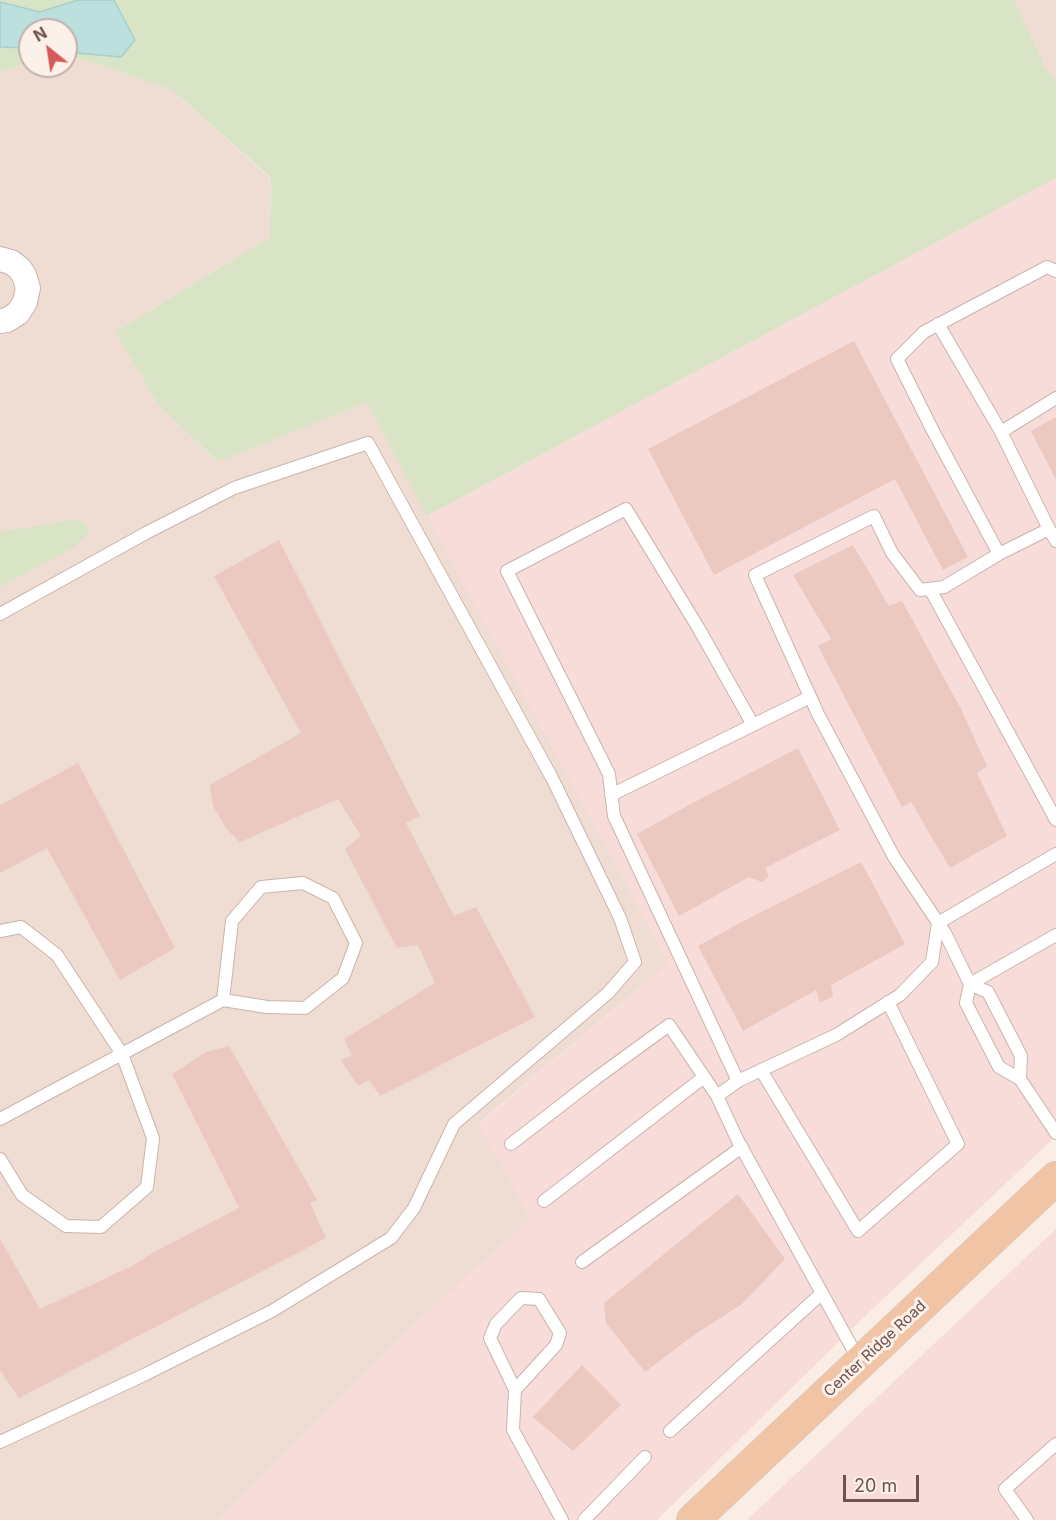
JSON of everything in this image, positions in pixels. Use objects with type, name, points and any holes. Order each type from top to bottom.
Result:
[{"type":"main road","name":"Center Ridge Road","points":[[693,1520],[1056,1178]]},
{"type":"street","points":[[0,259],[11,262],[19,268],[24,274],[28,288],[25,302],[18,313],[7,320],[0,321]]},
{"type":"lane","points":[[999,554],[933,432],[897,359],[924,332],[1047,267],[1056,271]]},
{"type":"lane","points":[[939,324],[1001,432],[1056,541]]},
{"type":"lane","points":[[1001,432],[1056,398]]},
{"type":"lane","points":[[0,614],[146,533],[234,488],[368,443],[552,778],[620,918],[635,962],[608,993],[454,1124],[414,1208],[391,1238],[272,1311],[146,1374],[0,1442]]},
{"type":"lane","points":[[738,1081],[614,816],[609,774],[507,571],[626,509],[699,629],[753,725]]},
{"type":"lane","points":[[1020,1079],[1021,1056],[988,992],[970,984],[938,923],[894,857],[810,697],[755,575],[874,516],[892,553],[920,590],[944,587],[999,554],[1049,529]]},
{"type":"lane","points":[[930,589],[1056,820]]},
{"type":"lane","points":[[611,795],[810,697]]},
{"type":"lane","points":[[938,923],[1056,854]]},
{"type":"lane","points":[[0,1119],[223,1000],[267,1007],[305,1008],[343,978],[356,943],[333,898],[303,883],[261,887],[232,921],[223,1000]]},
{"type":"lane","points":[[717,1096],[738,1081],[836,1035],[900,995],[932,962],[938,923]]},
{"type":"lane","points":[[0,931],[21,927],[57,955],[122,1054],[153,1138],[147,1186],[101,1227],[66,1226],[22,1195],[0,1159]]},
{"type":"lane","points":[[1056,935],[970,984],[966,1003],[999,1067],[1020,1079],[1056,1133]]},
{"type":"lane","points":[[761,1070],[858,1230],[958,1144],[888,1002]]},
{"type":"lane","points":[[511,1144],[669,1025],[717,1096],[741,1147],[860,1363]]},
{"type":"lane","points":[[544,1201],[704,1077]]},
{"type":"lane","points":[[582,1262],[741,1147]]},
{"type":"lane","points":[[670,1431],[822,1293]]},
{"type":"lane","points":[[515,1390],[556,1345],[560,1334],[539,1299],[521,1298],[496,1324],[490,1338],[515,1390],[513,1430],[562,1520]]},
{"type":"lane","points":[[1027,1520],[1005,1489],[1056,1444]]},
{"type":"lane","points":[[584,1520],[645,1456]]},
{"type":"shaded area","points":[[967,0],[1056,0],[1056,174]]},
{"type":"shaded area","points":[[78,58],[172,90],[271,179],[270,237],[115,332],[159,405],[218,462],[367,402],[669,963],[479,1123],[531,1219],[417,1322],[218,1520],[0,1520],[0,73],[18,66],[18,78],[78,78]]},
{"type":"shaded area","points":[[1056,178],[1056,1136],[863,1318],[657,1520],[218,1520],[417,1322],[530,1219],[479,1124],[669,963],[427,516]]},
{"type":"shaded area","points":[[1056,1229],[1056,1520],[747,1520]]},
{"type":"green space","points":[[0,0],[1014,0],[1045,68],[1056,82],[1056,178],[427,516],[367,402],[218,462],[159,405],[115,332],[270,237],[271,178],[172,90],[78,58],[78,18],[18,18],[18,66],[0,73]]},
{"type":"green space","points":[[79,519],[90,530],[73,548],[0,587],[0,532]]},
{"type":"water","points":[[78,0],[114,0],[135,40],[121,57],[78,53],[78,18],[18,18],[18,48],[0,47],[0,2],[40,12]]},
{"type":"building","points":[[854,341],[968,557],[943,570],[895,479],[714,575],[648,449]]},
{"type":"building","points":[[1056,417],[1056,480],[1031,431]]},
{"type":"building","points":[[279,540],[420,816],[406,823],[454,916],[476,907],[535,1017],[380,1096],[369,1080],[358,1086],[341,1060],[352,1056],[344,1039],[435,983],[418,945],[397,948],[345,849],[361,836],[338,799],[240,842],[226,828],[213,806],[210,785],[301,733],[214,576]]},
{"type":"building","points":[[853,545],[889,606],[902,601],[961,709],[987,766],[977,773],[1007,836],[950,868],[911,802],[902,807],[818,646],[831,639],[793,575]]},
{"type":"building","points":[[798,748],[840,830],[765,868],[769,876],[762,882],[749,877],[679,916],[637,834]]},
{"type":"building","points":[[78,763],[175,948],[120,980],[47,848],[0,873],[0,805]]},
{"type":"building","points":[[861,862],[905,944],[831,985],[833,996],[820,1003],[816,990],[743,1031],[698,946]]},
{"type":"building","points":[[229,1046],[317,1200],[310,1203],[326,1238],[19,1398],[0,1370],[0,1239],[40,1309],[132,1266],[154,1252],[239,1208],[172,1074],[206,1052]]},
{"type":"building","points":[[738,1194],[785,1259],[742,1304],[694,1335],[645,1372],[606,1323],[604,1303]]},
{"type":"building","points":[[582,1365],[621,1405],[573,1451],[533,1417]]}]
